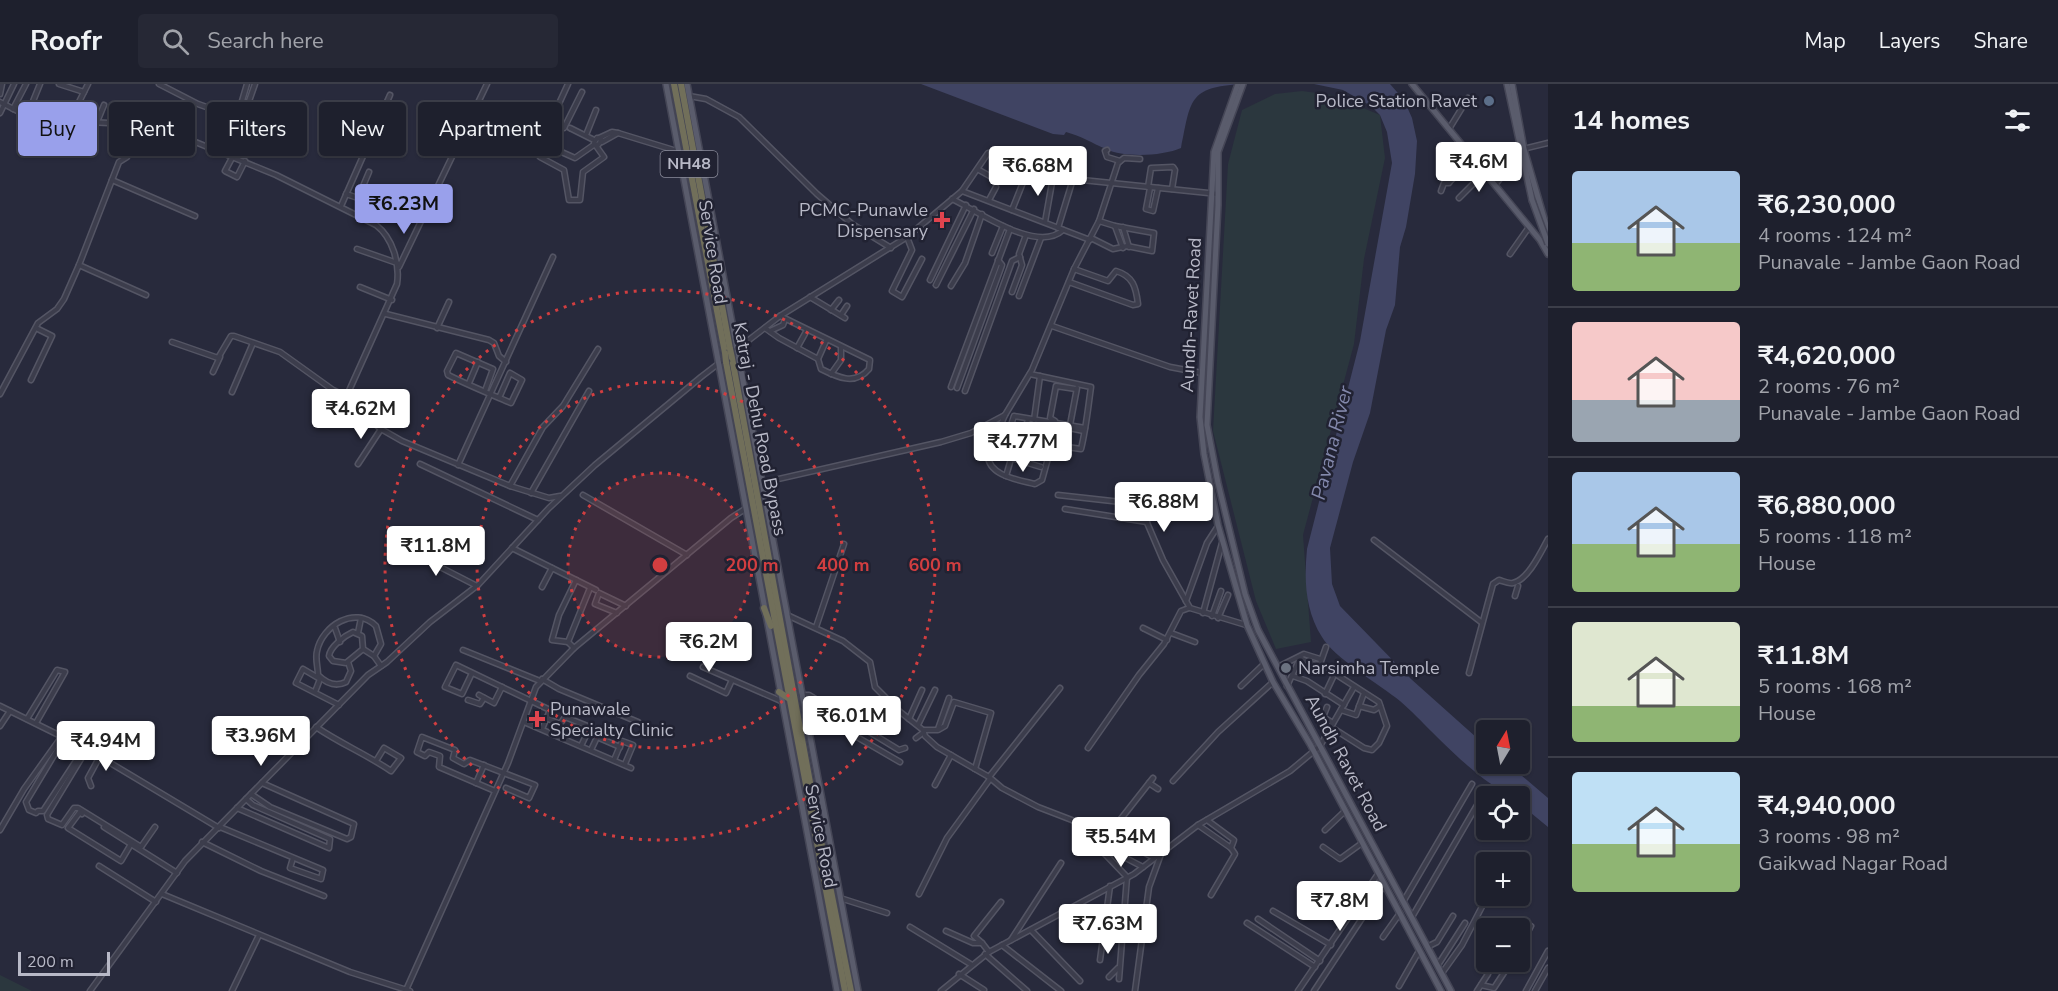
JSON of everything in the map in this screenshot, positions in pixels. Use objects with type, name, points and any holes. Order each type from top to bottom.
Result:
[{"type":"highway","name":"Katraj - Dehu Road Bypass","points":[[674,84],[678,124],[730,351]]},
{"type":"highway","name":"Katraj - Dehu Road Bypass","points":[[681,84],[730,351],[729,360],[779,645],[779,668],[788,698],[845,991]]},
{"type":"highway","name":"Katraj - Dehu Road Bypass","points":[[729,360],[759,483],[851,991]]},
{"type":"highway","points":[[764,608],[769,615],[774,639],[779,645]]},
{"type":"highway","points":[[779,692],[788,698]]},
{"type":"highway","points":[[820,906],[828,906]]},
{"type":"main road","name":"Service Road","points":[[666,84],[678,124],[680,152],[718,365],[764,608],[779,668],[779,692],[837,991]]},
{"type":"main road","name":"Service Road","points":[[687,84],[730,351],[786,614],[813,779],[858,991]]},
{"type":"main road","points":[[1215,194],[1216,159],[1240,84]]},
{"type":"main road","points":[[1412,84],[1540,240],[1548,254]]},
{"type":"main road","points":[[1507,84],[1548,244]]},
{"type":"main road","points":[[1512,84],[1522,149]]},
{"type":"main road","name":"Aundh-Ravet Road","points":[[1205,438],[1203,373],[1215,194]]},
{"type":"main road","name":"Aundh-Ravet Road","points":[[1205,438],[1215,194]]},
{"type":"main road","points":[[1535,199],[1548,232]]},
{"type":"main road","points":[[1540,240],[1548,239]]},
{"type":"main road","name":"Aundh Ravet Road","points":[[1205,438],[1218,525],[1247,625],[1273,682],[1314,751],[1441,991]]},
{"type":"main road","name":"Aundh Ravet Road","points":[[1205,438],[1248,602],[1277,667],[1451,991]]},
{"type":"street","points":[[0,94],[2,84]]},
{"type":"street","points":[[0,113],[2,103],[14,84]]},
{"type":"street","points":[[13,110],[26,84]]},
{"type":"street","points":[[33,102],[40,84]]},
{"type":"street","points":[[59,84],[84,92]]},
{"type":"street","points":[[79,102],[88,84]]},
{"type":"street","points":[[159,84],[207,107]]},
{"type":"street","points":[[242,102],[247,84]]},
{"type":"street","points":[[249,102],[255,84]]},
{"type":"street","points":[[398,268],[487,84]]},
{"type":"street","points":[[568,84],[551,121],[552,124],[564,128],[582,92]]},
{"type":"street","points":[[341,206],[390,95]]},
{"type":"street","points":[[689,96],[706,99],[739,117],[794,173],[845,218],[891,248]]},
{"type":"street","points":[[1449,130],[1468,98]]},
{"type":"street","points":[[2,103],[18,112]]},
{"type":"street","points":[[104,105],[97,122],[109,122]]},
{"type":"street","points":[[586,135],[596,110]]},
{"type":"street","points":[[570,128],[598,142],[604,157],[582,172],[580,200],[568,200],[566,173],[540,157],[548,146],[575,158],[598,142],[612,132],[680,152]]},
{"type":"street","points":[[1522,149],[1548,143]]},
{"type":"street","points":[[1107,150],[1105,151],[1107,157],[1120,161],[1140,159]]},
{"type":"street","points":[[90,991],[202,842],[220,827],[354,688],[430,622],[477,586],[561,496],[718,365],[730,351],[783,318],[810,297],[907,237],[962,191],[979,170],[988,153],[1028,170],[1053,177],[1215,194]]},
{"type":"street","points":[[0,394],[36,328],[44,317],[57,309],[79,265],[119,162],[128,156]]},
{"type":"street","points":[[245,161],[237,177],[225,171],[232,156],[245,161],[341,206],[381,229],[397,263],[397,284],[392,300],[347,397]]},
{"type":"street","points":[[979,170],[997,180],[1003,158]]},
{"type":"street","points":[[1488,179],[1506,159],[1508,163],[1506,171],[1494,186]]},
{"type":"street","points":[[1441,191],[1444,183],[1449,183],[1452,177],[1467,171],[1474,160]]},
{"type":"street","points":[[1084,430],[1050,418],[1056,386],[1091,387],[1081,449],[1066,446],[1050,451],[1042,480],[1038,483],[1006,476],[990,465],[989,451],[1004,417],[1030,374],[1052,326],[1074,268],[1099,221],[1120,161]]},
{"type":"street","points":[[1158,188],[1153,211],[1146,209],[1151,168],[1173,167],[1172,190]]},
{"type":"street","points":[[1012,210],[1028,170]]},
{"type":"street","points":[[346,194],[358,198],[369,172]]},
{"type":"street","points":[[1459,198],[1484,173]]},
{"type":"street","points":[[1045,222],[1053,177]]},
{"type":"street","points":[[1058,228],[1073,179]]},
{"type":"street","points":[[112,180],[195,216]]},
{"type":"street","points":[[989,200],[996,187]]},
{"type":"street","points":[[962,191],[1113,249],[1129,247],[1151,252],[1155,233],[1099,221]]},
{"type":"street","points":[[952,199],[1003,226],[1026,235],[1041,238],[1063,230]]},
{"type":"street","points":[[930,280],[966,206]]},
{"type":"street","points":[[936,285],[974,209]]},
{"type":"street","points":[[951,286],[965,263],[982,214]]},
{"type":"street","points":[[992,254],[1003,226]]},
{"type":"street","points":[[1114,226],[1123,248]]},
{"type":"street","points":[[1124,227],[1129,247]]},
{"type":"street","points":[[1510,254],[1529,227]]},
{"type":"street","points":[[951,387],[1010,229]]},
{"type":"street","points":[[1012,292],[1022,265],[1020,257],[1026,235]]},
{"type":"street","points":[[907,237],[912,250],[892,291],[902,297],[922,260]]},
{"type":"street","points":[[1019,296],[1041,238]]},
{"type":"street","points":[[357,249],[397,263]]},
{"type":"street","points":[[458,465],[553,257]]},
{"type":"street","points":[[965,391],[1012,261],[1020,257]]},
{"type":"street","points":[[957,388],[1002,265],[998,260]]},
{"type":"street","points":[[79,265],[146,294]]},
{"type":"street","points":[[1069,281],[1133,305],[1138,304],[1132,278],[1126,274],[1116,271],[1108,280],[1074,268]]},
{"type":"street","points":[[360,287],[392,300]]},
{"type":"street","points":[[810,297],[843,316],[847,306]]},
{"type":"street","points":[[831,310],[839,300]]},
{"type":"street","points":[[437,327],[449,302]]},
{"type":"street","points":[[386,314],[489,340],[494,343],[499,356],[506,362]]},
{"type":"street","points":[[783,318],[870,360],[870,366],[865,374],[850,380],[820,369],[818,358],[826,340]]},
{"type":"street","points":[[770,331],[776,330],[783,318]]},
{"type":"street","points":[[1052,326],[1170,367],[1203,373]]},
{"type":"street","points":[[30,380],[52,336],[36,328]]},
{"type":"street","points":[[765,328],[818,358]]},
{"type":"street","points":[[797,348],[807,330]]},
{"type":"street","points":[[213,372],[232,336],[280,352],[333,390],[347,397],[353,406],[381,429],[400,440],[510,486],[549,498],[561,496]]},
{"type":"street","points":[[172,342],[215,357],[220,356]]},
{"type":"street","points":[[232,392],[253,343]]},
{"type":"street","points":[[831,374],[841,360],[841,347]]},
{"type":"street","points":[[510,486],[543,427],[563,406],[598,349]]},
{"type":"street","points":[[484,391],[493,371],[491,367],[456,353],[447,371],[450,376],[499,398],[512,403],[522,380],[510,373],[499,398]]},
{"type":"street","points":[[469,384],[478,362]]},
{"type":"street","points":[[1030,374],[1077,386]]},
{"type":"street","points":[[1034,420],[1040,376]]},
{"type":"street","points":[[1070,424],[1077,386]]},
{"type":"street","points":[[531,493],[589,391]]},
{"type":"street","points":[[1009,431],[1013,416],[1070,424]]},
{"type":"street","points":[[759,483],[942,442],[971,433],[1004,417]]},
{"type":"street","points":[[1004,417],[1012,422]]},
{"type":"street","points":[[1023,440],[1028,418]]},
{"type":"street","points":[[1066,446],[1069,428],[1084,430]]},
{"type":"street","points":[[358,464],[381,429]]},
{"type":"street","points":[[989,451],[1041,467]]},
{"type":"street","points":[[1006,476],[1011,459]]},
{"type":"street","points":[[420,464],[538,520]]},
{"type":"street","points":[[583,495],[687,555]]},
{"type":"street","points":[[1058,495],[1136,502],[1148,523],[1163,560],[1190,608],[1247,625]]},
{"type":"street","points":[[162,894],[350,972],[408,990],[541,680],[574,648],[731,518],[746,509]]},
{"type":"street","points":[[1065,509],[1148,523]]},
{"type":"street","points":[[1186,602],[1208,543],[1218,525]]},
{"type":"street","points":[[1469,673],[1493,584],[1499,580],[1507,583],[1518,580],[1534,565],[1548,539]]},
{"type":"street","points":[[1374,540],[1481,622]]},
{"type":"street","points":[[1203,613],[1222,542]]},
{"type":"street","points":[[816,627],[844,544]]},
{"type":"street","points":[[512,548],[591,590],[576,619],[568,642]]},
{"type":"street","points":[[405,549],[477,586]]},
{"type":"street","points":[[542,587],[552,568]]},
{"type":"street","points":[[576,581],[596,590]]},
{"type":"street","points":[[574,648],[568,642],[552,640],[559,615],[576,581]]},
{"type":"street","points":[[1515,596],[1518,586]]},
{"type":"street","points":[[1212,616],[1221,591]]},
{"type":"street","points":[[617,613],[595,604],[598,593],[626,606]]},
{"type":"street","points":[[1218,618],[1228,595]]},
{"type":"street","points":[[1088,748],[1139,675],[1167,640],[1181,611],[1190,608]]},
{"type":"street","points":[[786,614],[843,641],[870,662],[875,687],[918,725],[931,742],[1038,807],[1109,834],[1154,858]]},
{"type":"street","points":[[348,662],[351,671],[346,682],[339,685],[328,683],[318,675],[318,648],[323,636],[335,628],[340,620],[353,616],[376,626],[381,644],[374,656]]},
{"type":"street","points":[[358,633],[346,636],[330,651],[329,656],[336,663],[348,662],[363,649],[364,641],[358,633],[361,618]]},
{"type":"street","points":[[335,628],[340,642]]},
{"type":"street","points":[[1143,628],[1167,640]]},
{"type":"street","points":[[1171,633],[1195,642]]},
{"type":"street","points":[[1320,661],[1326,647]]},
{"type":"street","points":[[363,649],[374,656],[381,666]]},
{"type":"street","points":[[463,650],[541,680],[638,722]]},
{"type":"street","points":[[1277,667],[1306,654],[1336,671],[1380,706],[1387,726],[1379,744],[1372,750],[1365,748],[1332,725],[1323,717],[1327,707]]},
{"type":"street","points":[[1287,686],[1300,658]]},
{"type":"street","points":[[1241,686],[1265,663]]},
{"type":"street","points":[[472,673],[462,694],[445,687],[454,665],[472,673],[502,687],[550,710],[542,729]]},
{"type":"street","points":[[704,667],[781,701]]},
{"type":"street","points":[[315,692],[320,679],[303,669],[296,683],[339,705]]},
{"type":"street","points":[[27,719],[57,670],[65,672],[36,723]]},
{"type":"street","points":[[1325,694],[1336,671]]},
{"type":"street","points":[[690,676],[726,693],[732,680]]},
{"type":"street","points":[[1293,676],[1307,681],[1344,705]]},
{"type":"street","points":[[346,682],[354,688]]},
{"type":"street","points":[[1173,781],[1216,734],[1273,682]]},
{"type":"street","points":[[478,695],[494,703],[502,687]]},
{"type":"street","points":[[941,991],[987,953],[1127,877],[1198,825],[1269,785],[1320,746],[1354,687]]},
{"type":"street","points":[[919,894],[947,838],[989,778],[1060,688]]},
{"type":"street","points":[[909,719],[922,690]]},
{"type":"street","points":[[918,725],[935,690]]},
{"type":"street","points":[[1341,710],[1355,715],[1364,693]]},
{"type":"street","points":[[801,695],[809,695],[899,750],[904,748]]},
{"type":"street","points":[[468,700],[480,704],[484,698]]},
{"type":"street","points":[[938,730],[949,698]]},
{"type":"street","points":[[916,738],[923,731],[938,730],[947,722],[954,702],[991,712],[975,769]]},
{"type":"street","points":[[0,706],[86,748],[220,827],[323,870],[321,879],[290,868],[293,858]]},
{"type":"street","points":[[1359,706],[1374,710],[1380,706]]},
{"type":"street","points":[[0,726],[10,711]]},
{"type":"street","points":[[546,718],[559,724],[565,717],[600,731],[591,750]]},
{"type":"street","points":[[843,717],[838,726],[900,762]]},
{"type":"street","points":[[524,722],[632,768]]},
{"type":"street","points":[[72,741],[82,725]]},
{"type":"street","points":[[316,727],[358,754],[364,753],[376,761],[393,771],[401,758],[384,748],[376,761]]},
{"type":"street","points":[[581,746],[590,727]]},
{"type":"street","points":[[63,736],[26,802],[29,810],[36,813],[43,812],[86,748]]},
{"type":"street","points":[[0,831],[24,789],[63,736]]},
{"type":"street","points":[[495,791],[438,766],[440,756],[428,752],[425,756],[416,750],[421,738],[425,737],[455,750],[454,759],[464,764],[469,760],[535,784],[529,798],[506,788]]},
{"type":"street","points":[[597,737],[620,747]]},
{"type":"street","points":[[614,760],[622,741],[633,745],[625,765]]},
{"type":"street","points":[[86,748],[47,815],[48,819],[62,825],[74,808],[78,808],[141,847],[155,827]]},
{"type":"street","points":[[935,784],[951,755]]},
{"type":"street","points":[[91,786],[88,778],[100,756]]},
{"type":"street","points":[[476,783],[484,765]]},
{"type":"street","points":[[1109,834],[1153,778]]},
{"type":"street","points":[[251,794],[270,807],[347,839],[351,837],[354,824],[262,783]]},
{"type":"street","points":[[1149,783],[1158,789]]},
{"type":"street","points":[[1403,902],[1472,784]]},
{"type":"street","points":[[237,808],[329,848],[330,838],[253,805],[246,799]]},
{"type":"street","points":[[1411,917],[1476,807]]},
{"type":"street","points":[[1325,830],[1345,811]]},
{"type":"street","points":[[131,844],[121,861],[68,828],[80,812],[131,844],[177,873]]},
{"type":"street","points":[[1207,820],[1234,840],[1231,848]]},
{"type":"street","points":[[1198,825],[1231,848],[1234,857],[1211,895]]},
{"type":"street","points":[[202,842],[261,871],[324,896]]},
{"type":"street","points":[[1323,847],[1340,859],[1362,843]]},
{"type":"street","points":[[1089,847],[1104,853],[1118,854],[1143,867]]},
{"type":"street","points":[[1104,853],[1127,877],[1118,967],[1119,979]]},
{"type":"street","points":[[1136,991],[1149,887],[1161,853]]},
{"type":"street","points":[[1011,940],[1061,863]]},
{"type":"street","points":[[99,866],[156,902]]},
{"type":"street","points":[[1298,991],[1378,874]]},
{"type":"street","points":[[1100,960],[1110,885]]},
{"type":"street","points":[[1314,991],[1384,885]]},
{"type":"street","points":[[1336,886],[1360,901]]},
{"type":"street","points":[[839,898],[887,913]]},
{"type":"street","points":[[1001,902],[974,936],[982,943],[987,953],[1027,991]]},
{"type":"street","points":[[1442,974],[1462,945],[1483,906]]},
{"type":"street","points":[[1273,911],[1331,945]]},
{"type":"street","points":[[1383,937],[1400,914]]},
{"type":"street","points":[[1427,947],[1437,942],[1453,916]]},
{"type":"street","points":[[1258,919],[1320,961]]},
{"type":"street","points":[[1247,923],[1315,967]]},
{"type":"street","points":[[1437,965],[1465,923]]},
{"type":"street","points":[[1530,930],[1532,926]]},
{"type":"street","points":[[909,927],[972,965]]},
{"type":"street","points":[[1031,930],[1080,981]]},
{"type":"street","points":[[946,931],[973,943],[982,943]]},
{"type":"street","points":[[1122,932],[1142,935]]},
{"type":"street","points":[[232,991],[259,935]]},
{"type":"street","points":[[1002,945],[1061,991]]},
{"type":"street","points":[[1399,986],[1419,951]]},
{"type":"street","points":[[1526,991],[1548,951]]},
{"type":"street","points":[[1109,977],[1118,967]]},
{"type":"street","points":[[1536,991],[1548,968]]},
{"type":"street","points":[[1481,985],[1494,988],[1504,972]]},
{"type":"street","points":[[959,974],[984,990]]},
{"type":"street","points":[[1477,991],[1488,974]]},
{"type":"shaded area","points":[[1302,91],[1332,95],[1380,115],[1385,158],[1364,259],[1354,344],[1303,535],[1311,642],[1276,649],[1256,601],[1213,431],[1228,164],[1242,110],[1275,94]]},
{"type":"shaded area","points":[[0,975],[32,991],[0,991]]},
{"type":"water","points":[[921,84],[1242,84],[1224,86],[1202,93],[1190,107],[1181,148],[1144,155],[1114,152],[1066,132],[1064,135],[1053,134]]},
{"type":"water","points":[[1314,84],[1390,84],[1404,100],[1412,118],[1417,141],[1415,174],[1406,227],[1400,247],[1395,305],[1386,330],[1370,413],[1353,462],[1330,548],[1332,584],[1340,606],[1411,679],[1476,737],[1476,772],[1400,701],[1328,645],[1316,627],[1307,595],[1307,549],[1360,341],[1392,163],[1387,132],[1380,115],[1371,106],[1343,90]]},
{"type":"water","points":[[1479,774],[1520,774],[1548,798],[1548,827],[1530,812],[1530,786],[1495,786]]},
{"type":"place","name":"Police Station Ravet","points":[[1489,101]]},
{"type":"place","name":"PCMC-Punawle Dispensary","points":[[942,220]]},
{"type":"place","name":"Narsimha Temple","points":[[1286,668]]},
{"type":"place","name":"Punawale Specialty Clinic","points":[[537,719]]},
{"type":"water label","name":"Pavana River","points":[[1332,443]]}]
